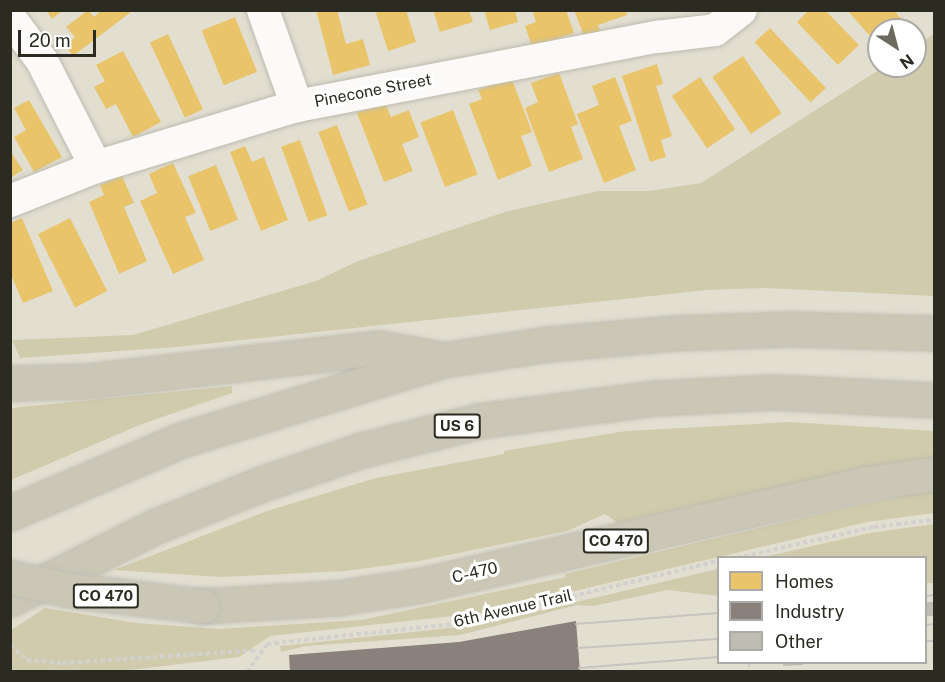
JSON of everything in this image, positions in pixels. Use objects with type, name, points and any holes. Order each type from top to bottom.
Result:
[{"type":"highway","points":[[10,513],[181,440],[443,360],[548,344],[673,333],[790,329],[934,333]]},
{"type":"highway","points":[[10,383],[88,381],[379,348],[443,360]]},
{"type":"highway","name":"US 6","points":[[10,598],[156,526],[261,484],[362,450],[478,421],[656,398],[750,393],[934,400]]},
{"type":"highway","name":"C-470","points":[[10,577],[68,591],[202,606],[337,598],[423,585],[867,483],[934,474]]},
{"type":"street","points":[[263,10],[297,106]]},
{"type":"street","name":"Pinecone Street","points":[[10,201],[96,167],[297,106],[654,24],[715,30],[741,10]]},
{"type":"street","points":[[10,18],[42,61],[96,167]]},
{"type":"path","points":[[746,556],[874,527],[934,520]]},
{"type":"path","name":"6th Avenue Trail","points":[[10,645],[27,660],[53,663],[258,652],[267,644],[463,623],[654,574],[717,561]]},
{"type":"path","points":[[247,672],[258,652]]},
{"type":"shaded area","points":[[934,34],[934,296],[764,288],[707,290],[177,347],[20,358],[12,340],[133,335],[316,281],[358,261],[505,212],[598,191],[649,191],[701,183],[867,77],[927,78],[927,39]]},
{"type":"shaded area","points":[[232,386],[232,393],[142,424],[11,480],[11,408]]},
{"type":"shaded area","points":[[790,422],[934,431],[934,460],[804,482],[618,523],[605,514],[567,531],[419,561],[346,571],[221,577],[114,570],[267,511],[376,478],[504,454],[504,451],[626,431]]},
{"type":"shaded area","points":[[934,490],[934,513],[867,522],[481,613],[270,636],[239,657],[122,671],[11,672],[11,630],[45,608],[136,623],[218,629],[361,620],[566,577],[565,574],[864,503]]},
{"type":"shaded area","points":[[934,524],[934,583],[927,583],[927,556],[768,556],[869,533]]},
{"type":"shaded area","points":[[717,569],[717,596],[668,590],[593,606],[577,605],[460,635],[306,646],[281,652],[280,646],[478,625]]},
{"type":"building: Homes","points":[[46,10],[63,10],[52,19]]},
{"type":"building: Homes","points":[[88,10],[94,17],[102,10],[131,12],[73,56],[65,45],[75,37],[66,27]]},
{"type":"building: Homes","points":[[316,10],[337,10],[346,44],[363,39],[370,65],[333,75]]},
{"type":"building: Homes","points":[[375,10],[406,10],[416,42],[388,51]]},
{"type":"building: Homes","points":[[433,10],[469,10],[473,22],[440,32]]},
{"type":"building: Homes","points":[[484,10],[515,10],[518,22],[490,30]]},
{"type":"building: Homes","points":[[532,10],[566,10],[574,33],[532,47],[525,26],[536,22]]},
{"type":"building: Homes","points":[[574,10],[626,10],[627,15],[598,25],[600,31],[584,36]]},
{"type":"building: Homes","points":[[809,10],[825,10],[859,45],[838,65],[797,22]]},
{"type":"building: Homes","points":[[847,10],[894,10],[900,18],[867,18],[867,33]]},
{"type":"building: Homes","points":[[235,17],[257,72],[224,85],[202,30]]},
{"type":"building: Homes","points":[[770,28],[826,88],[811,102],[755,42]]},
{"type":"building: Homes","points":[[168,34],[203,109],[185,118],[150,42]]},
{"type":"building: Homes","points":[[123,51],[161,122],[133,137],[116,104],[106,109],[94,87],[105,81],[96,65]]},
{"type":"building: Homes","points":[[743,56],[782,113],[751,134],[712,77]]},
{"type":"building: Homes","points":[[657,64],[663,84],[656,86],[672,136],[661,140],[666,157],[650,162],[622,76]]},
{"type":"building: Homes","points":[[559,73],[578,124],[571,127],[583,159],[549,172],[525,108],[538,102],[531,83]]},
{"type":"building: Homes","points":[[511,77],[532,132],[521,136],[532,166],[498,180],[469,104],[482,99],[478,90]]},
{"type":"building: Homes","points":[[615,77],[632,121],[619,126],[636,170],[604,183],[577,114],[599,105],[592,86]]},
{"type":"building: Homes","points":[[700,77],[735,129],[707,148],[672,96]]},
{"type":"building: Homes","points":[[29,100],[62,157],[34,172],[14,137],[26,130],[14,108]]},
{"type":"building: Homes","points":[[385,103],[391,117],[409,110],[419,137],[402,144],[413,171],[384,182],[357,113]]},
{"type":"building: Homes","points":[[453,110],[478,174],[445,187],[420,123]]},
{"type":"building: Homes","points":[[337,125],[367,204],[349,212],[318,132]]},
{"type":"building: Homes","points":[[300,140],[327,215],[309,222],[281,147]]},
{"type":"building: Homes","points":[[245,146],[252,162],[264,157],[288,220],[261,231],[230,152]]},
{"type":"building: Homes","points":[[10,151],[23,170],[10,178]]},
{"type":"building: Homes","points":[[173,163],[196,213],[185,217],[204,260],[173,274],[140,201],[157,193],[149,174]]},
{"type":"building: Homes","points":[[216,165],[238,220],[210,231],[188,176]]},
{"type":"building: Homes","points":[[122,176],[134,203],[124,207],[147,261],[119,274],[89,202],[104,195],[100,185]]},
{"type":"building: Homes","points":[[22,218],[53,291],[23,303],[10,272],[10,223]]},
{"type":"building: Homes","points":[[70,218],[107,291],[75,307],[38,234]]},
{"type":"building: Industry","points":[[576,621],[580,672],[290,672],[289,655],[459,642]]},
{"type":"building: Other","points":[[927,602],[934,602],[934,616],[927,616]]},
{"type":"building: Other","points":[[783,664],[803,664],[803,665],[783,666]]},
{"type":"tram line","points":[[927,596],[934,595]]},
{"type":"tram line","points":[[576,624],[717,613]]},
{"type":"tram line","points":[[927,625],[934,624]]},
{"type":"tram line","points":[[578,648],[717,639]]},
{"type":"tram line","points":[[927,641],[934,641]]},
{"type":"tram line","points":[[579,668],[717,657]]}]
